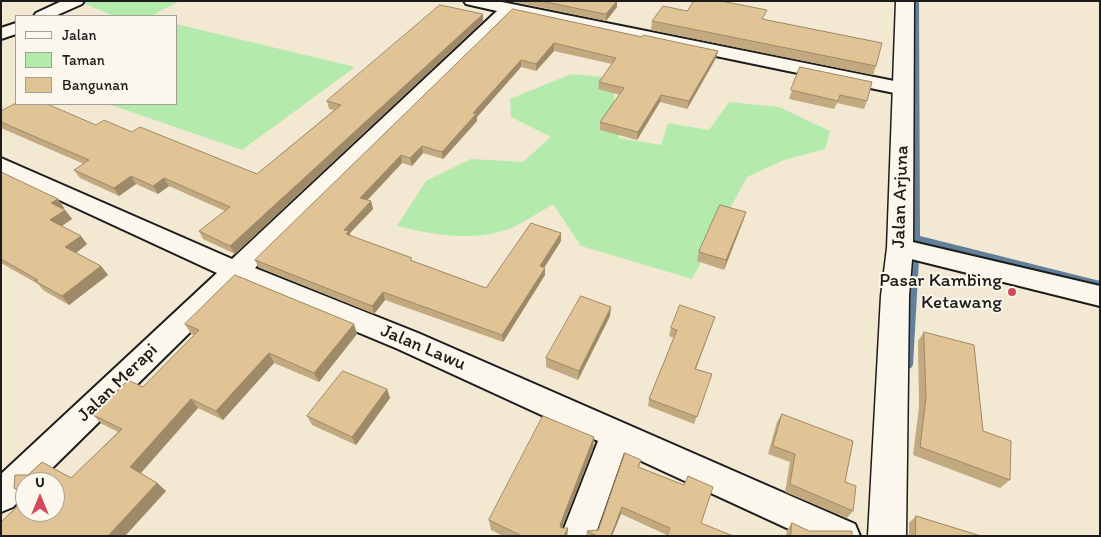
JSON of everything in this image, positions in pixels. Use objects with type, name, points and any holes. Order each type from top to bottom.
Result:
[{"type":"street","points":[[44,15],[76,1]]},
{"type":"street","points":[[472,1],[904,89]]},
{"type":"street","name":"Jalan Arjuna","points":[[887,536],[895,296],[910,250],[904,89],[905,1]]},
{"type":"street","name":"Jalan Merapi","points":[[1,496],[508,9]]},
{"type":"street","points":[[1,34],[15,28]]},
{"type":"street","name":"Jalan Lawu","points":[[1,165],[236,271],[408,341],[843,536]]},
{"type":"street","points":[[910,250],[1100,296]]},
{"type":"street","points":[[578,536],[616,433]]},
{"type":"green space","points":[[179,1],[154,15],[112,15],[81,2]]},
{"type":"green space","points":[[178,24],[355,67],[242,150],[111,105],[178,105]]},
{"type":"green space","points":[[571,74],[612,78],[619,138],[661,145],[668,123],[709,130],[729,102],[779,107],[830,131],[825,149],[784,160],[747,177],[692,279],[581,246],[553,204],[509,229],[481,235],[453,236],[397,226],[426,181],[471,159],[523,162],[551,137],[511,117],[510,99]]},
{"type":"building","points":[[541,1],[617,1],[606,14]]},
{"type":"building","points":[[694,1],[721,1],[767,10],[762,19],[882,43],[876,66],[652,21],[663,6],[687,11]]},
{"type":"building","points":[[440,5],[483,14],[230,246],[199,231],[230,207],[164,178],[153,186],[131,176],[114,188],[74,170],[89,160],[1,122],[1,111],[15,104],[49,105],[96,125],[104,120],[132,132],[140,127],[257,174],[341,105],[327,101]]},
{"type":"building","points":[[513,9],[642,37],[643,35],[718,51],[689,101],[661,95],[638,132],[600,122],[624,88],[599,82],[616,58],[554,43],[536,64],[521,60],[473,113],[476,114],[442,152],[422,146],[410,158],[401,155],[360,198],[371,201],[344,230],[349,231],[346,234],[486,288],[531,223],[561,233],[540,266],[545,268],[502,335],[383,292],[372,306],[255,260]]},
{"type":"building","points":[[800,67],[872,82],[867,101],[840,95],[838,101],[791,90]]},
{"type":"building","points":[[1,172],[58,199],[51,203],[65,210],[50,220],[81,236],[65,247],[101,266],[62,296],[1,259]]},
{"type":"building","points":[[720,205],[746,212],[726,260],[699,252]]},
{"type":"building","points":[[235,275],[354,324],[314,373],[269,353],[216,411],[191,399],[130,467],[157,483],[108,536],[1,536],[1,522],[15,509],[15,522],[65,522],[65,475],[71,478],[122,429],[93,415],[128,380],[143,387],[199,330],[185,324]]},
{"type":"building","points":[[581,296],[611,307],[579,371],[546,358]]},
{"type":"building","points":[[680,305],[715,317],[695,369],[712,374],[697,417],[649,399],[677,330],[671,328]]},
{"type":"building","points":[[924,332],[974,345],[983,431],[1011,441],[1010,480],[920,447],[926,398]]},
{"type":"building","points":[[343,371],[387,389],[352,437],[307,416]]},
{"type":"building","points":[[782,414],[853,441],[845,482],[856,486],[853,511],[790,484],[795,454],[773,446]]},
{"type":"building","points":[[543,416],[594,437],[560,525],[561,528],[568,528],[564,536],[522,536],[489,520]]},
{"type":"building","points":[[625,453],[641,460],[638,467],[684,485],[688,476],[713,487],[701,523],[733,536],[667,536],[670,528],[622,507],[611,536],[597,536],[587,531],[598,530]]},
{"type":"building","points":[[42,462],[60,472],[31,472]]},
{"type":"building","points":[[916,516],[981,536],[916,536]]},
{"type":"building","points":[[792,523],[809,531],[852,531],[852,536],[791,536]]},
{"type":"waterway","points":[[916,1],[916,238]]},
{"type":"waterway","points":[[908,365],[916,238]]},
{"type":"waterway","points":[[916,238],[1100,284]]},
{"type":"place","name":"Pasar Kambing Ketawang","points":[[1012,292]]}]
